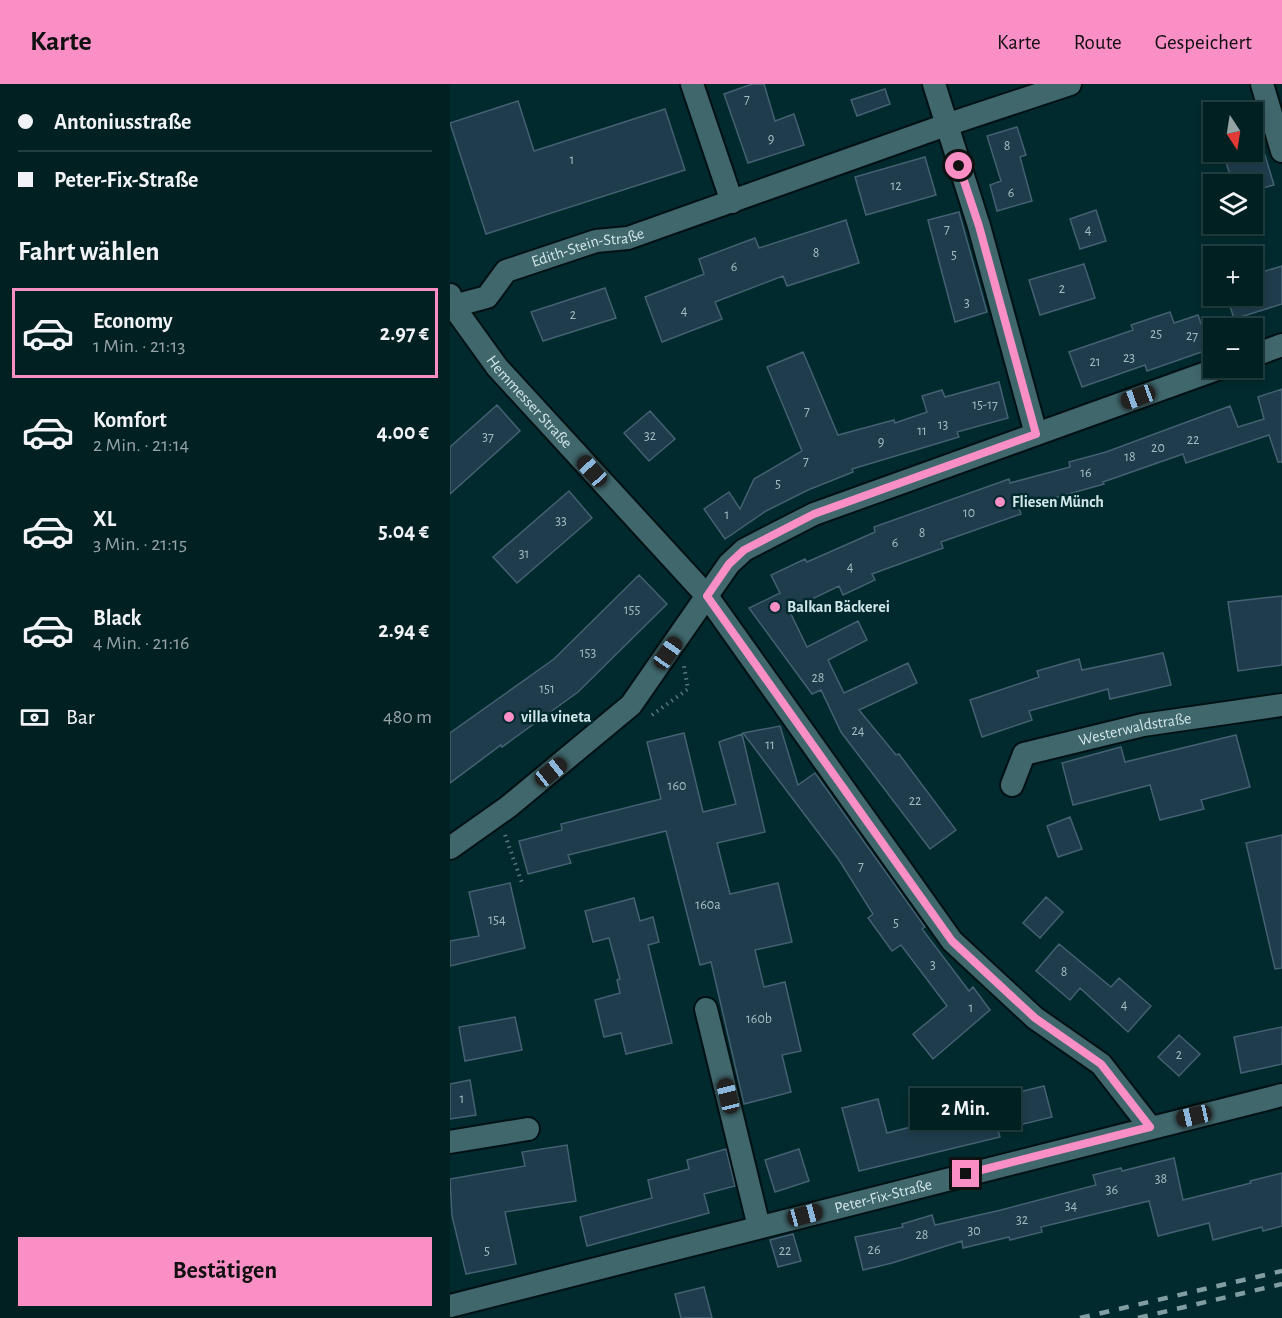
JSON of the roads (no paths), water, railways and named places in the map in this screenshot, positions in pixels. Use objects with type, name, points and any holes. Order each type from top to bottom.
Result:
[{"type":"street","points":[[692,84],[732,202]]},
{"type":"street","points":[[934,84],[979,226],[1036,434]]},
{"type":"street","name":"Edith-Stein-Straße","points":[[451,302],[487,297],[506,271],[596,241],[628,238],[1070,84]]},
{"type":"street","points":[[1262,84],[1282,151]]},
{"type":"street","name":"Hemmesser Straße","points":[[451,302],[497,367],[707,596],[952,941],[1035,1018],[1101,1064],[1150,1127]]},
{"type":"street","points":[[1263,352],[1282,345]]},
{"type":"street","points":[[450,848],[508,807],[631,705],[729,564],[744,550],[814,514],[1203,374]]},
{"type":"street","name":"Westerwaldstraße","points":[[1012,786],[1024,754],[1143,725],[1282,705]]},
{"type":"street","points":[[706,1009],[759,1227]]},
{"type":"street","name":"Peter-Fix-Straße","points":[[450,1306],[1282,1095]]},
{"type":"street","points":[[450,1142],[528,1129]]},
{"type":"railway","points":[[1080,1318],[1282,1271]]},
{"type":"railway","points":[[1138,1318],[1282,1284]]},
{"type":"place","name":"Fliesen Münch","points":[[1000,502]]},
{"type":"place","name":"Balkan Bäckerei","points":[[775,607]]},
{"type":"place","name":"villa vineta","points":[[509,717]]}]
